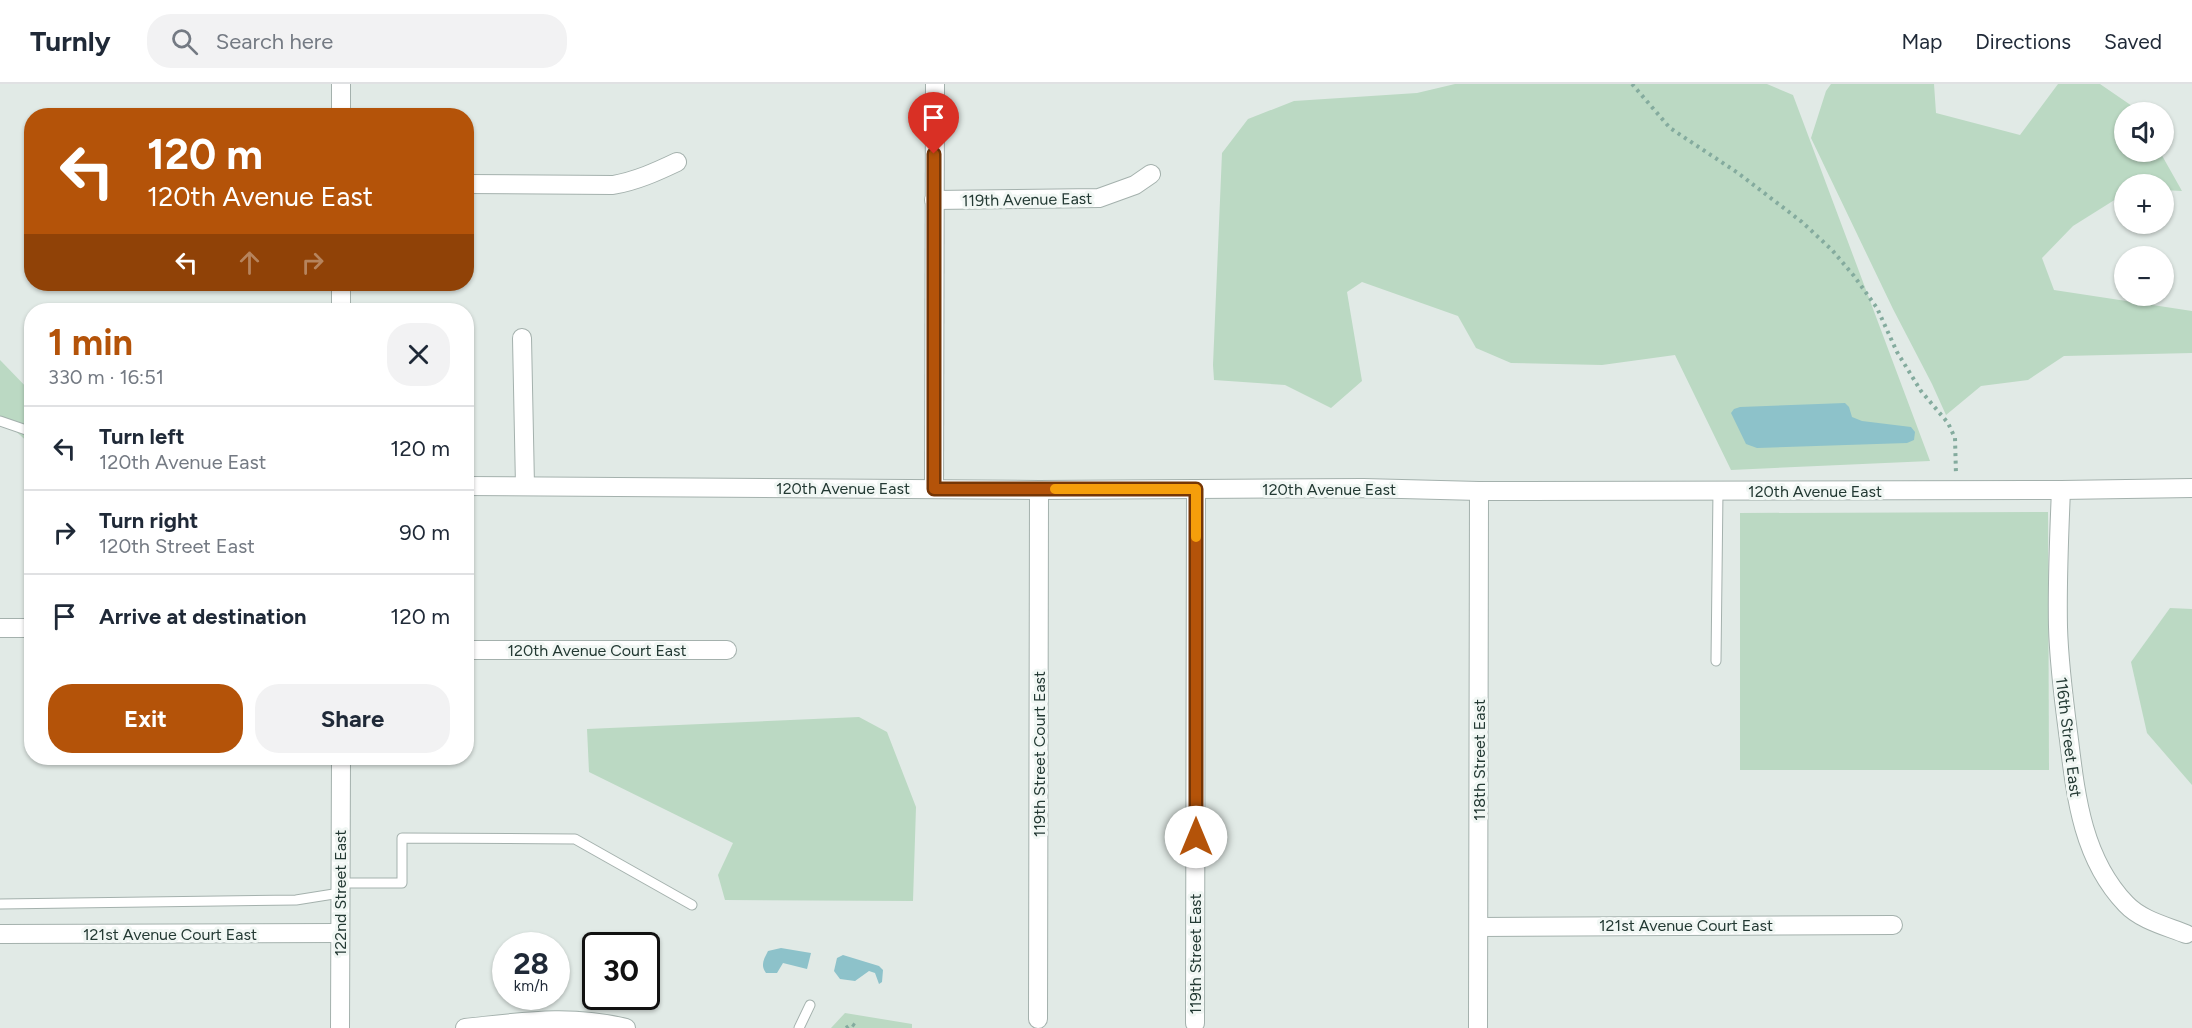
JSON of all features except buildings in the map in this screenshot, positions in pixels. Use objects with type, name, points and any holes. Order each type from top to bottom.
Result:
[{"type":"street","points":[[341,84],[341,108]]},
{"type":"street","points":[[934,489],[935,84]]},
{"type":"street","points":[[474,184],[613,184],[629,182],[658,172],[677,162]]},
{"type":"street","name":"119th Avenue East","points":[[934,200],[1099,198],[1135,184],[1151,174]]},
{"type":"street","points":[[522,338],[525,486]]},
{"type":"street","name":"120th Avenue East","points":[[474,486],[1039,490],[1364,488],[1479,491],[2192,488]]},
{"type":"street","name":"119th Street East","points":[[1195,1023],[1196,489]]},
{"type":"street","name":"119th Street Court East","points":[[1038,1019],[1039,490]]},
{"type":"street","name":"116th Street East","points":[[2061,490],[2058,625],[2061,679],[2081,821],[2100,869],[2127,906],[2146,918],[2186,934]]},
{"type":"street","name":"118th Street East","points":[[1478,1028],[1479,491]]},
{"type":"street","points":[[0,628],[24,628]]},
{"type":"street","name":"120th Avenue Court East","points":[[474,650],[727,650]]},
{"type":"street","name":"122nd Street East","points":[[340,1028],[341,765]]},
{"type":"street","name":"121st Avenue Court East","points":[[1479,927],[1893,925]]},
{"type":"street","name":"121st Avenue Court East","points":[[0,934],[340,933]]},
{"type":"street","points":[[465,1028],[552,1019],[580,1019],[625,1028]]},
{"type":"lane","points":[[0,421],[24,429]]},
{"type":"lane","points":[[1716,661],[1718,491]]},
{"type":"lane","points":[[0,904],[296,900],[340,888],[402,883],[402,838],[575,839],[692,905]]},
{"type":"lane","points":[[799,1028],[810,1005]]},
{"type":"path","points":[[1632,84],[1670,128],[1738,173],[1802,222],[1832,250],[1854,276],[1877,308],[1897,352],[1915,381],[1948,423],[1954,438],[1957,490]]},
{"type":"path","points":[[846,1028],[852,1024],[858,1028]]},
{"type":"green space","points":[[1455,84],[1767,84],[1793,95],[1930,461],[1731,470],[1675,355],[1602,365],[1511,363],[1476,348],[1458,316],[1362,282],[1347,292],[1362,381],[1331,408],[1285,385],[1214,380],[1222,153],[1248,119],[1294,101],[1417,93]]},
{"type":"green space","points":[[1831,84],[1934,84],[1936,113],[2020,135],[2058,84],[2100,84],[2126,102],[2114,102],[2114,162],[2166,162],[2172,174],[2114,174],[2114,200],[2073,226],[2042,258],[2054,290],[2114,299],[2114,306],[2159,306],[2192,311],[2192,353],[2064,356],[2028,380],[1981,386],[1946,415],[1811,138],[1826,91]]},
{"type":"green space","points":[[2174,177],[2182,191],[2174,191]]},
{"type":"green space","points":[[0,360],[24,385],[24,439],[0,417]]},
{"type":"green space","points":[[2048,512],[2049,770],[1740,770],[1740,513]]},
{"type":"green space","points":[[2170,608],[2192,609],[2192,785],[2147,733],[2131,662]]},
{"type":"green space","points":[[859,717],[887,732],[916,807],[913,901],[725,900],[718,875],[733,843],[589,772],[587,729]]},
{"type":"green space","points":[[845,1013],[912,1024],[912,1028],[831,1028]]},
{"type":"water","points":[[1845,403],[1852,417],[1862,421],[1911,427],[1915,432],[1914,440],[1907,443],[1757,448],[1746,444],[1731,413],[1740,407]]},
{"type":"water","points":[[781,948],[811,953],[807,969],[783,963],[777,973],[766,973],[763,965],[768,951]]},
{"type":"water","points":[[843,955],[879,966],[883,970],[882,982],[879,984],[875,973],[869,971],[855,981],[840,979],[834,971],[837,958]]},
{"type":"slow traffic","points":[[1055,489],[1196,489],[1196,537]]},
{"type":"route","points":[[934,154],[934,489],[1196,489],[1196,837]]}]
